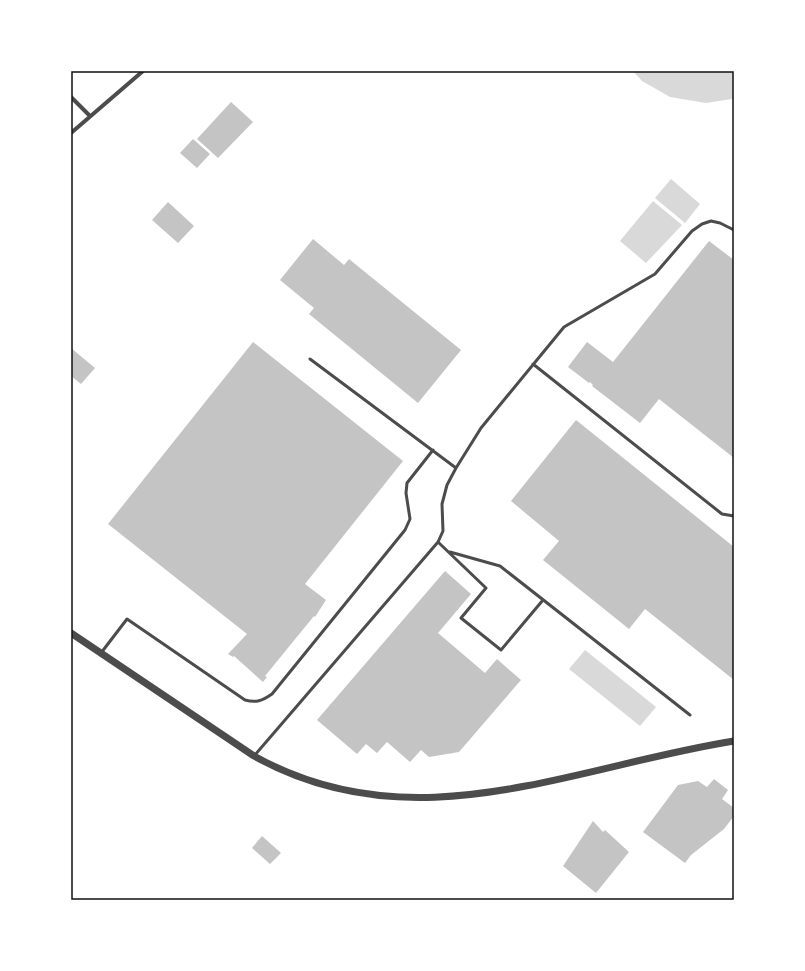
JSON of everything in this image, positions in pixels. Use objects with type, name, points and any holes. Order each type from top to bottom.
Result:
[{"type":"street","points":[[71,133],[143,71]]},
{"type":"street","points":[[71,97],[90,116]]},
{"type":"street","points":[[71,633],[100,654],[254,756],[278,770],[342,791],[376,796],[446,798],[491,792],[734,741]]},
{"type":"lane","points":[[254,756],[438,542],[443,531],[442,504],[447,485],[456,468],[481,428],[564,327],[655,274],[692,231],[702,224],[711,222],[720,223],[734,230]]},
{"type":"lane","points":[[310,359],[456,468]]},
{"type":"lane","points":[[533,364],[722,514],[734,516]]},
{"type":"lane","points":[[100,654],[127,619],[244,700],[255,702],[264,700],[272,694],[405,530],[410,519],[406,493],[407,483],[432,450]]},
{"type":"lane","points":[[438,542],[486,588],[461,618],[501,650],[543,600]]},
{"type":"lane","points":[[450,552],[500,566],[690,715]]},
{"type":"shaded area","points":[[633,71],[734,71],[734,97],[732,99],[706,103],[670,97],[642,81]]},
{"type":"shaded area","points":[[671,179],[700,204],[685,223],[655,198]]},
{"type":"shaded area","points":[[653,201],[682,225],[646,263],[620,241]]},
{"type":"shaded area","points":[[585,650],[656,707],[640,726],[569,669]]},
{"type":"building","points":[[231,102],[253,122],[218,158],[197,139]]},
{"type":"building","points":[[193,139],[210,154],[197,168],[180,153]]},
{"type":"building","points":[[168,202],[194,226],[178,243],[152,220]]},
{"type":"building","points":[[313,239],[344,265],[349,259],[461,350],[418,403],[309,314],[314,308],[280,280]]},
{"type":"building","points":[[709,241],[734,260],[734,458],[659,399],[640,423],[592,386],[593,385],[590,382],[589,383],[568,367],[587,342],[613,362]]},
{"type":"building","points":[[253,342],[403,461],[305,584],[326,600],[315,617],[314,616],[265,676],[267,677],[263,682],[234,656],[233,657],[228,654],[247,634],[108,524]]},
{"type":"building","points":[[71,348],[95,368],[81,384],[71,376]]},
{"type":"building","points":[[576,420],[734,547],[734,680],[645,609],[629,629],[543,560],[559,541],[511,501]]},
{"type":"building","points":[[445,571],[471,594],[438,633],[485,673],[497,659],[521,680],[459,752],[429,757],[421,750],[410,762],[387,742],[377,753],[366,744],[357,754],[317,720]]},
{"type":"building","points":[[714,779],[728,790],[722,799],[734,808],[734,816],[724,829],[691,855],[685,863],[643,832],[678,785],[698,781],[707,787]]},
{"type":"building","points":[[593,821],[603,832],[605,830],[629,852],[596,893],[563,866]]},
{"type":"building","points":[[262,836],[281,853],[270,864],[252,848]]}]
